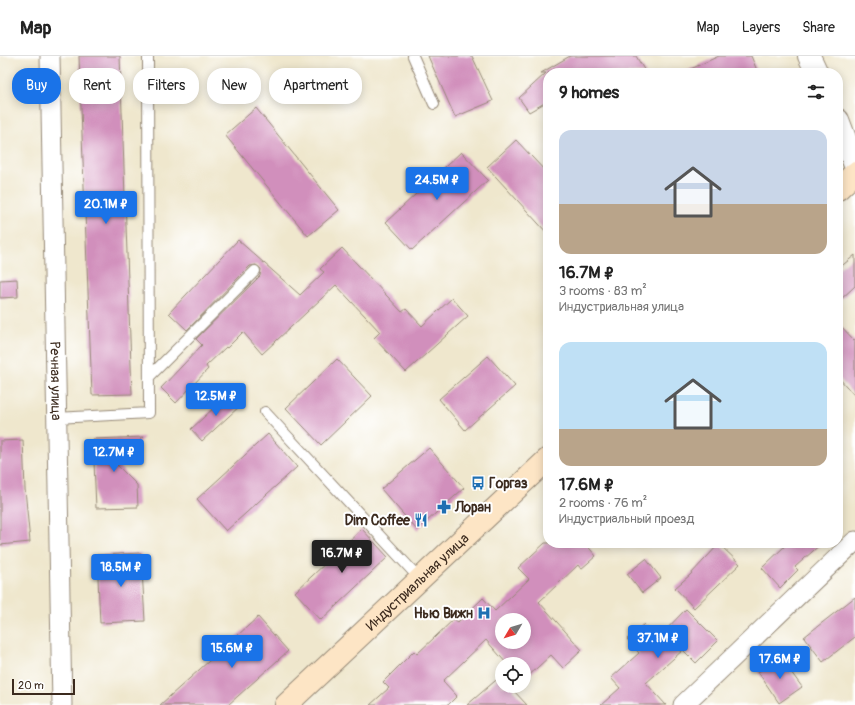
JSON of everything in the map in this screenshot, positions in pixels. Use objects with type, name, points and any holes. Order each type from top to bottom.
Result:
[{"type":"main road","points":[[843,184],[855,173]]},
{"type":"main road","name":"Индустриальная улица","points":[[294,702],[420,579],[543,464]]},
{"type":"street","name":"Речная улица","points":[[50,56],[62,705]]},
{"type":"street","points":[[809,56],[815,68]]},
{"type":"street","points":[[843,133],[855,165]]},
{"type":"street","points":[[684,705],[855,541]]},
{"type":"lane","points":[[56,418],[149,413],[148,56]]},
{"type":"lane","points":[[413,56],[434,104]]},
{"type":"lane","points":[[149,377],[255,270]]},
{"type":"lane","points":[[265,412],[420,579]]},
{"type":"building","points":[[79,56],[120,56],[120,68],[79,68]]},
{"type":"building","points":[[428,56],[472,56],[493,101],[455,117]]},
{"type":"building","points":[[570,56],[636,56],[643,68],[550,68]]},
{"type":"building","points":[[719,56],[751,56],[756,68],[693,68]]},
{"type":"building","points":[[543,76],[543,104],[529,112],[519,98]]},
{"type":"building","points":[[81,104],[122,104],[132,394],[92,395]]},
{"type":"building","points":[[256,108],[339,210],[308,236],[225,135]]},
{"type":"building","points":[[516,140],[543,169],[543,229],[487,167]]},
{"type":"building","points":[[461,152],[488,180],[412,250],[386,222]]},
{"type":"building","points":[[238,240],[300,295],[324,272],[320,269],[342,248],[402,312],[406,309],[422,326],[452,298],[468,316],[406,372],[374,338],[380,332],[336,285],[262,354],[243,332],[206,366],[208,369],[176,403],[161,388],[202,345],[196,339],[260,276],[261,269],[256,265],[250,266],[187,330],[169,313]]},
{"type":"building","points":[[855,255],[855,286],[843,297],[843,265]]},
{"type":"building","points":[[17,279],[18,297],[0,298],[0,280]]},
{"type":"building","points":[[843,328],[855,341],[855,396],[843,383]]},
{"type":"building","points":[[488,356],[515,386],[465,430],[439,399]]},
{"type":"building","points":[[337,359],[372,396],[321,445],[286,408]]},
{"type":"building","points":[[230,393],[241,405],[202,441],[191,429]]},
{"type":"building","points":[[268,434],[297,467],[226,531],[197,499]]},
{"type":"building","points":[[144,437],[117,465],[137,485],[138,507],[96,508],[93,439]]},
{"type":"building","points":[[23,440],[25,489],[30,542],[0,545],[0,441]]},
{"type":"building","points":[[429,448],[464,488],[417,530],[381,489]]},
{"type":"building","points":[[362,529],[388,557],[321,620],[295,592]]},
{"type":"building","points":[[543,545],[543,548],[589,548],[596,556],[581,569],[578,565],[539,602],[582,650],[563,668],[551,655],[531,674],[531,657],[501,657],[486,640],[443,681],[457,696],[448,705],[370,705],[389,688],[383,682],[414,651],[417,654],[454,619],[458,622],[483,598],[495,611],[529,579],[518,568]]},
{"type":"building","points":[[715,548],[723,548],[740,564],[694,608],[675,588],[690,575]]},
{"type":"building","points":[[783,548],[816,548],[795,567],[798,570],[780,588],[762,568]]},
{"type":"building","points":[[141,553],[145,621],[100,623],[97,555]]},
{"type":"building","points":[[646,559],[661,578],[642,593],[627,574]]},
{"type":"building","points":[[855,597],[855,637],[823,662],[804,637]]},
{"type":"building","points":[[686,609],[718,641],[696,663],[683,650],[646,683],[666,705],[601,705],[620,688],[611,678],[639,653],[627,639],[644,624],[657,639]]},
{"type":"building","points":[[258,617],[288,651],[228,705],[160,705]]},
{"type":"building","points":[[780,657],[802,687],[779,703],[758,672]]},
{"type":"building","points":[[495,681],[495,693],[516,693],[527,705],[467,705]]},
{"type":"place","name":"Горгаз","points":[[478,483]]},
{"type":"place","name":"Лоран","points":[[444,507]]},
{"type":"place","name":"Dim Coffee","points":[[421,520]]},
{"type":"place","name":"Нью Вижн","points":[[484,613]]}]
